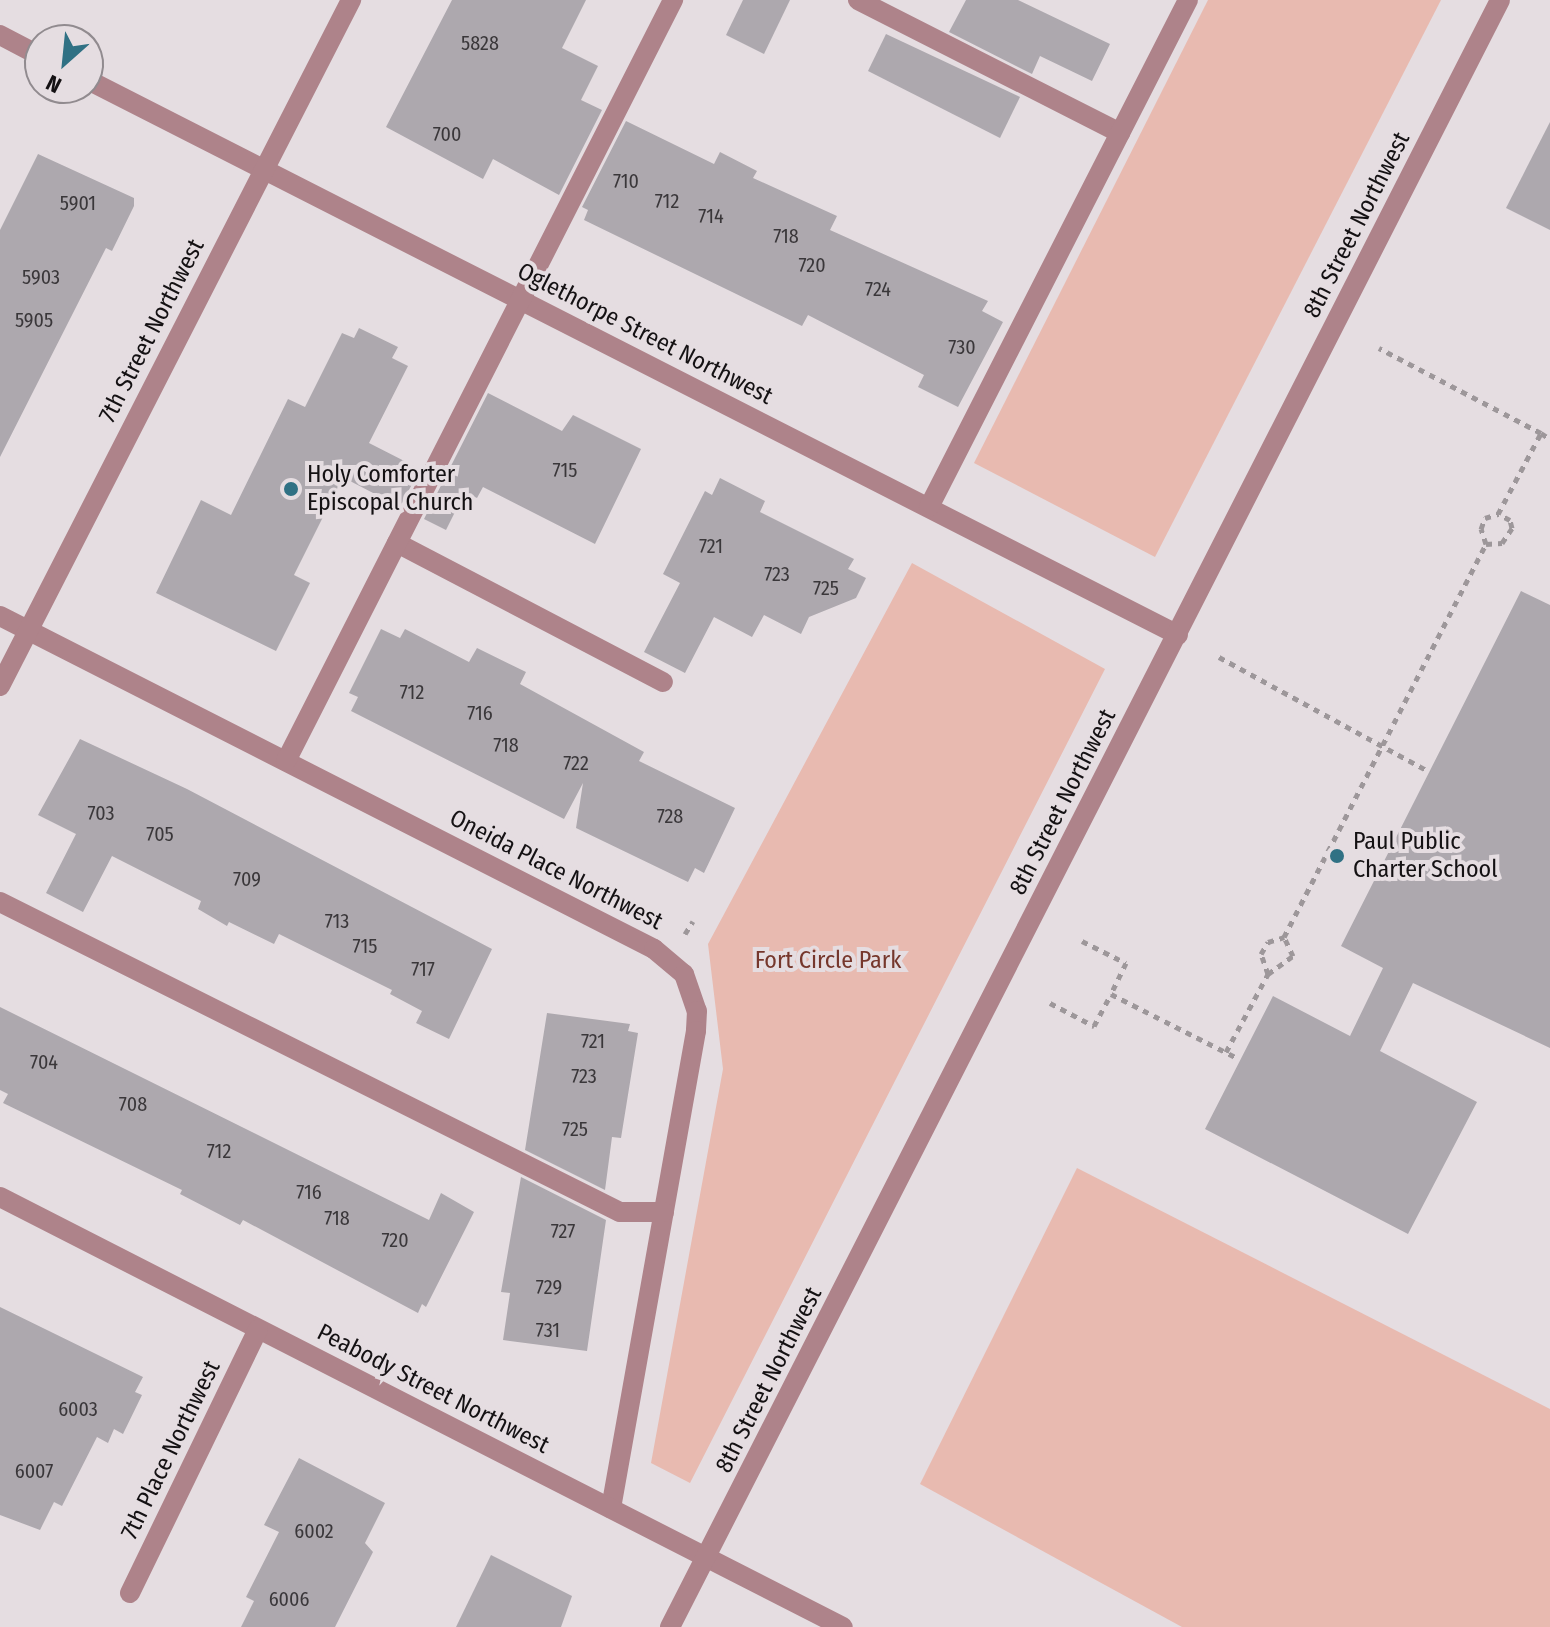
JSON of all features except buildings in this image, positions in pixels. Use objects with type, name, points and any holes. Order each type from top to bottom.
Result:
[{"type":"street","name":"7th Street Northwest","points":[[0,686],[351,0]]},
{"type":"street","points":[[286,761],[673,0]]},
{"type":"street","points":[[858,0],[1120,133]]},
{"type":"street","points":[[929,507],[1188,0]]},
{"type":"street","name":"8th Street Northwest","points":[[670,1627],[1500,0]]},
{"type":"street","points":[[2,41],[24,50]]},
{"type":"street","name":"Oglethorpe Street Northwest","points":[[104,88],[1178,635]]},
{"type":"street","points":[[397,543],[663,682]]},
{"type":"street","name":"Oneida Place Northwest","points":[[0,616],[654,949],[684,974],[697,1011],[696,1031],[611,1509]]},
{"type":"street","points":[[0,902],[620,1212],[664,1212]]},
{"type":"street","name":"Peabody Street Northwest","points":[[0,1197],[843,1627]]},
{"type":"street","name":"7th Place Northwest","points":[[130,1593],[258,1329]]},
{"type":"path","points":[[1379,348],[1550,439]]},
{"type":"path","points":[[1498,514],[1541,433]]},
{"type":"path","points":[[1268,974],[1261,954],[1268,942],[1284,937],[1384,745],[1486,544],[1481,529],[1485,518],[1498,514],[1510,520],[1512,528],[1502,543],[1486,544]]},
{"type":"path","points":[[1219,657],[1430,772]]},
{"type":"path","points":[[1226,1052],[1268,974],[1293,956],[1284,937]]},
{"type":"path","points":[[1050,1003],[1094,1026],[1111,994],[1126,963],[1082,941]]},
{"type":"path","points":[[1111,994],[1237,1058]]},
{"type":"green space","points":[[1208,0],[1441,0],[1155,557],[974,463]]},
{"type":"green space","name":"Fort Circle Park","points":[[912,563],[1105,669],[690,1483],[651,1463],[723,1069],[708,944]]},
{"type":"green space","points":[[1077,1168],[1550,1409],[1550,1627],[1182,1627],[920,1484]]},
{"type":"place","name":"Holy Comforter Episcopal Church","points":[[291,489]]},
{"type":"place","name":"Paul Public Charter School","points":[[1337,856]]}]
